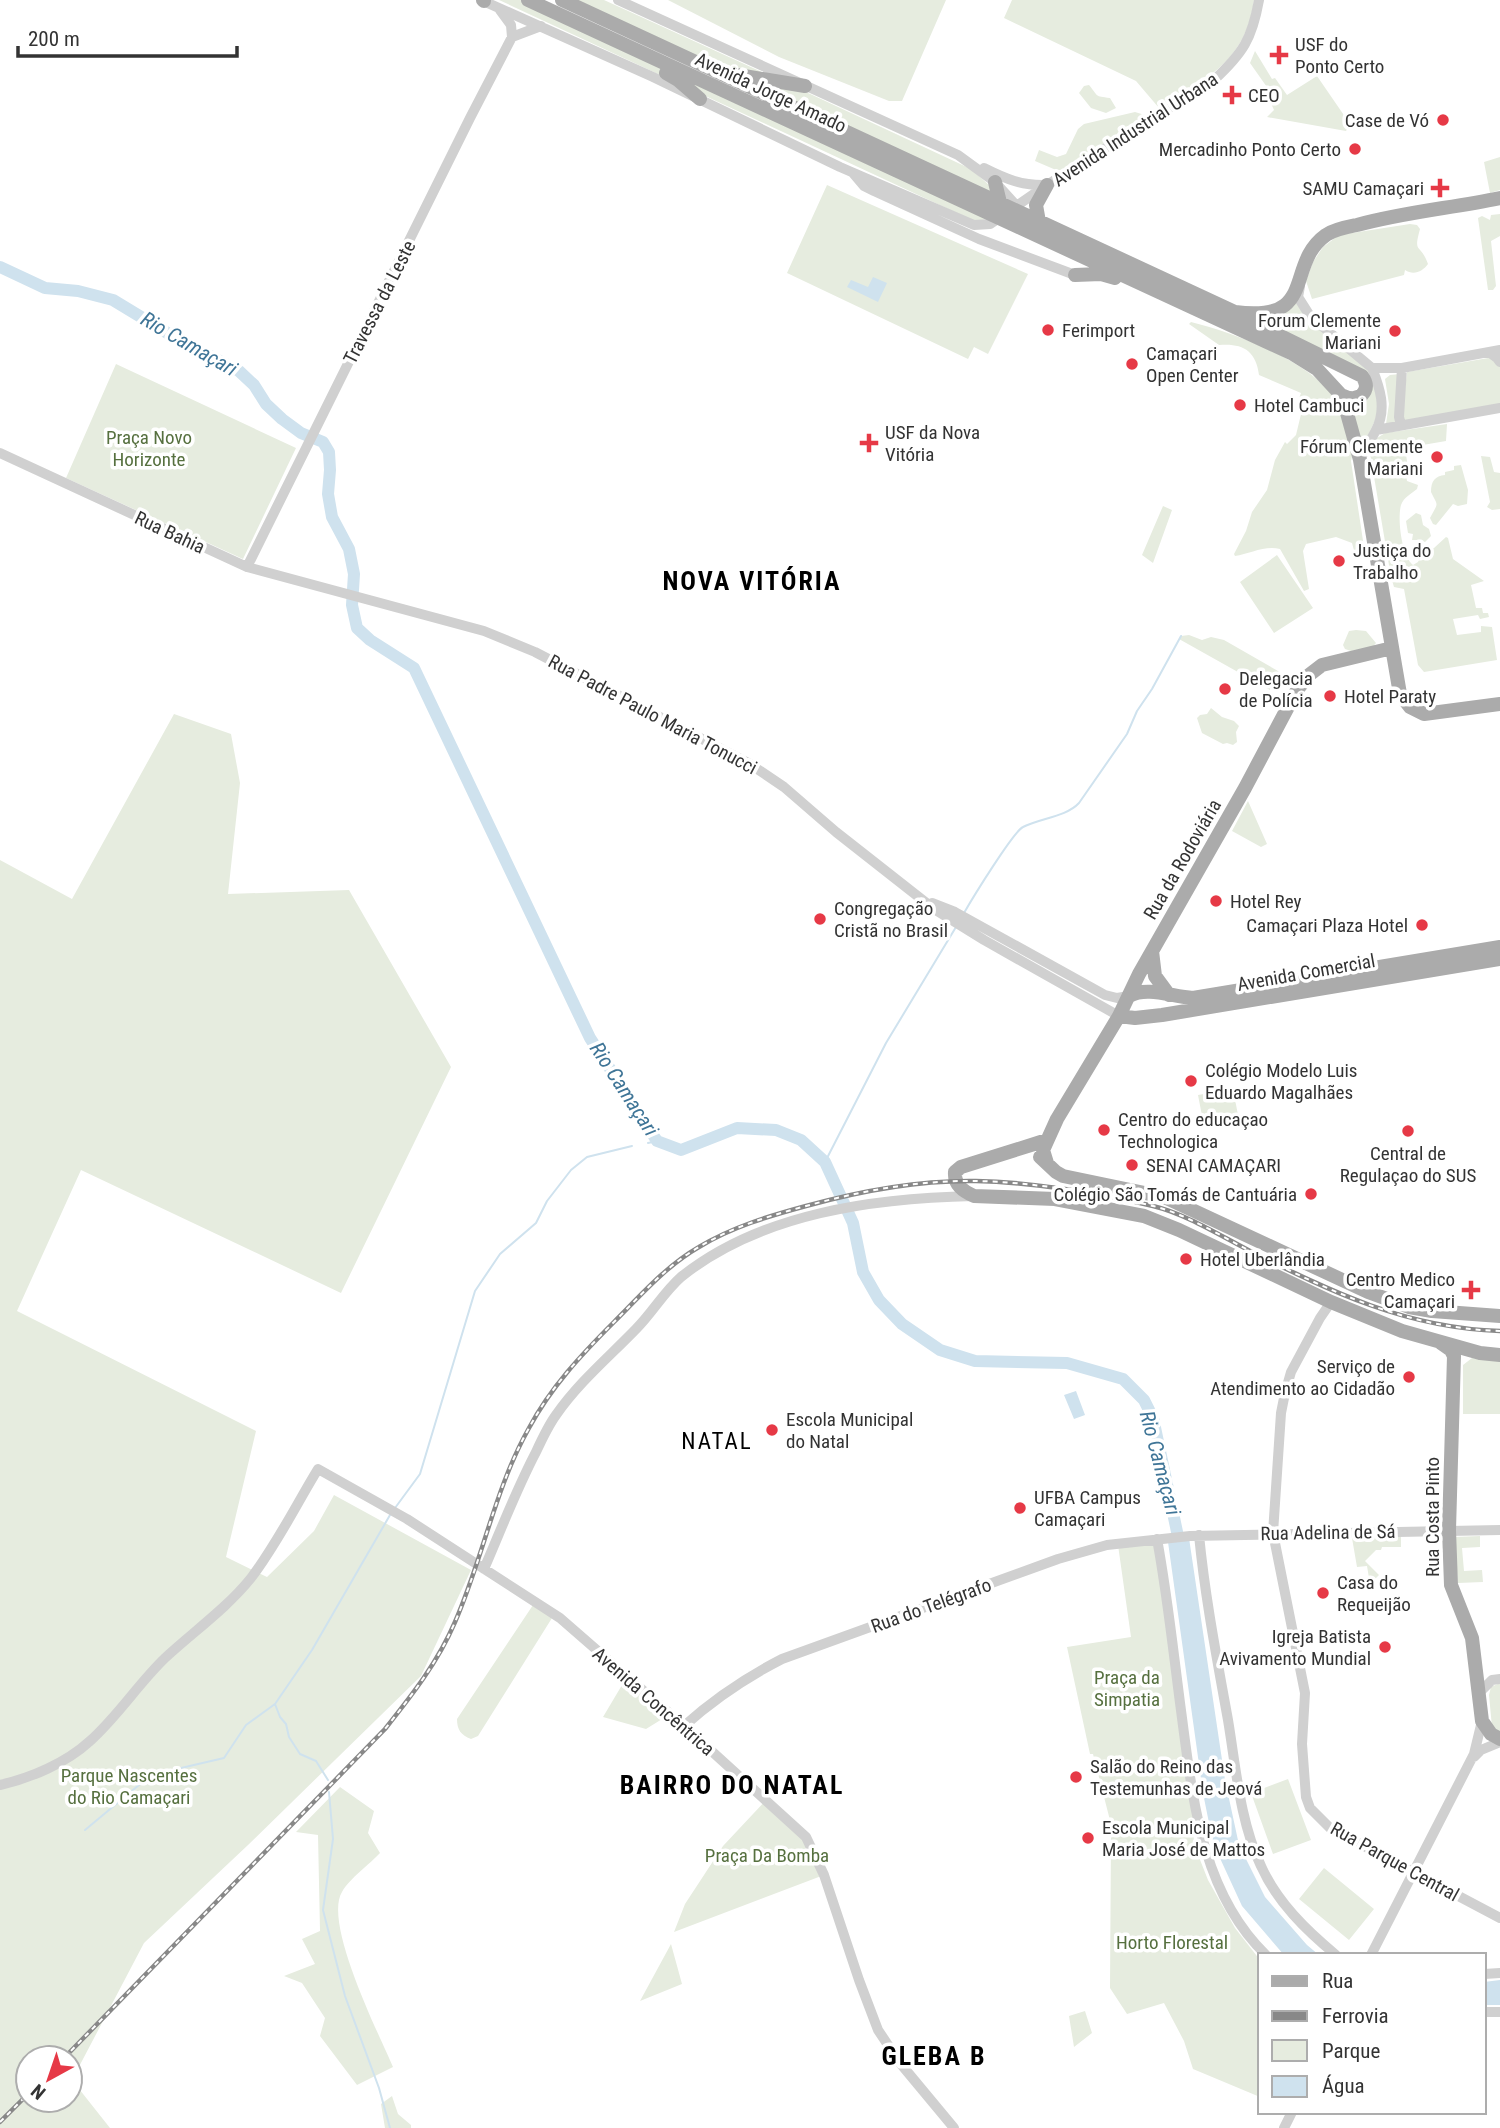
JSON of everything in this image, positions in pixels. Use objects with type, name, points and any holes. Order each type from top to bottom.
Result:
[{"type":"main road","name":"Avenida Jorge Amado","points":[[528,0],[1302,359],[1317,369],[1341,395]]},
{"type":"main road","name":"Avenida Jorge Amado","points":[[562,0],[1235,312],[1262,315],[1286,305],[1301,279],[1312,250],[1332,231],[1379,219],[1500,198]]},
{"type":"main road","points":[[616,41],[638,59],[678,79],[700,99]]},
{"type":"main road","points":[[722,73],[806,86]]},
{"type":"main road","points":[[995,182],[1014,208],[998,218]]},
{"type":"main road","points":[[1039,222],[1036,205],[1047,185]]},
{"type":"main road","points":[[1075,275],[1101,274],[1113,277],[1194,309]]},
{"type":"main road","points":[[1235,312],[1362,376],[1366,382],[1365,392],[1361,396],[1351,399],[1341,395]]},
{"type":"main road","points":[[1341,395],[1360,460],[1400,694],[1405,703],[1424,714],[1500,704]]},
{"type":"main road","name":"Rua da Rodoviária","points":[[1047,1163],[1044,1150],[1047,1140],[1119,1016],[1152,951],[1303,682],[1322,665],[1392,648]]},
{"type":"main road","name":"Avenida Comercial","points":[[1119,1016],[1135,1018],[1162,1015],[1468,959],[1500,947]]},
{"type":"main road","points":[[1152,951],[1155,976],[1169,995]]},
{"type":"main road","name":"Avenida Comercial","points":[[1129,996],[1138,992],[1150,992],[1192,998],[1468,959],[1500,959]]},
{"type":"main road","points":[[1150,992],[1146,996],[1145,1006],[1162,1015]]},
{"type":"main road","points":[[1107,1036],[1135,1018]]},
{"type":"main road","points":[[1047,1140],[961,1167],[955,1177],[960,1187],[974,1196],[1055,1199],[1144,1216],[1331,1302],[1402,1331],[1480,1353],[1500,1355]]},
{"type":"main road","points":[[1024,1148],[1038,1154],[1063,1176],[1164,1197],[1368,1292],[1409,1307],[1500,1316]]},
{"type":"main road","points":[[1144,1216],[1152,1206],[1148,1194]]},
{"type":"main road","points":[[1179,1230],[1174,1217],[1184,1206]]},
{"type":"main road","points":[[1402,1331],[1414,1320],[1409,1307]]},
{"type":"main road","points":[[1432,1311],[1423,1328],[1435,1341]]},
{"type":"main road","name":"Rua Costa Pinto","points":[[1435,1341],[1451,1350],[1454,1356],[1449,1530],[1451,1585],[1472,1638],[1482,1721]]},
{"type":"main road","points":[[1482,1721],[1500,1741]]},
{"type":"street","name":"Avenida Jorge Amado","points":[[482,0],[974,225],[983,226],[998,218]]},
{"type":"street","points":[[618,0],[958,155],[1009,181],[1024,185],[1047,185]]},
{"type":"street","name":"Avenida Industrial Urbana","points":[[1014,208],[1214,80],[1234,62],[1246,46],[1254,26],[1259,0]]},
{"type":"street","points":[[498,8],[511,25],[512,37],[541,26]]},
{"type":"street","name":"Travessa da Leste","points":[[247,567],[512,37]]},
{"type":"street","points":[[958,155],[995,182]]},
{"type":"street","name":"Avenida Jorge Amado","points":[[851,171],[864,186],[874,191],[979,239],[1075,275]]},
{"type":"street","points":[[1301,279],[1298,297],[1310,316],[1372,368],[1382,401],[1376,430],[1360,460]]},
{"type":"street","points":[[1372,368],[1402,368],[1495,351],[1500,362]]},
{"type":"street","points":[[1401,425],[1399,417],[1402,368]]},
{"type":"street","points":[[1376,430],[1500,408]]},
{"type":"street","name":"Rua Bahia","points":[[0,453],[247,567],[345,593]]},
{"type":"street","name":"Rua Padre Paulo Maria Tonucci","points":[[345,593],[484,631],[511,641],[729,751],[784,787],[836,832],[927,902],[1119,1016]]},
{"type":"street","name":"Rua Padre Paulo Maria Tonucci","points":[[965,923],[1105,995],[1117,998],[1129,996]]},
{"type":"street","points":[[926,1197],[946,1186],[956,1172]]},
{"type":"street","points":[[484,1569],[520,1482],[551,1422],[572,1394],[643,1322],[675,1283],[705,1261],[763,1230],[859,1207],[926,1197],[974,1196]]},
{"type":"street","name":"Rua Parque Central","points":[[1331,1302],[1291,1372],[1284,1393],[1273,1533],[1305,1693],[1302,1744],[1306,1797],[1310,1808],[1330,1828],[1500,1918]]},
{"type":"street","name":"Avenida Concêntrica","points":[[0,1785],[27,1778],[55,1764],[77,1751],[97,1734],[157,1666],[249,1581],[318,1469],[407,1519],[559,1618],[684,1726],[806,1837],[824,1875],[878,2030],[900,2063],[954,2128]]},
{"type":"street","name":"Rua Adelina de Sá","points":[[1195,1536],[1500,1530]]},
{"type":"street","points":[[1195,1536],[1250,1838],[1261,1868],[1278,1896],[1295,1918],[1334,1953]]},
{"type":"street","name":"Rua do Telégrafo","points":[[684,1726],[716,1698],[748,1676],[782,1659],[1101,1546],[1195,1536]]},
{"type":"street","points":[[1161,1538],[1189,1773],[1204,1848],[1230,1908],[1264,1953]]},
{"type":"street","points":[[1479,1693],[1492,1680],[1500,1679]]},
{"type":"street","points":[[1372,1953],[1474,1754],[1482,1721]]},
{"type":"street","points":[[1470,1761],[1481,1750],[1500,1741]]},
{"type":"green space","points":[[499,0],[521,0],[988,219],[974,221]]},
{"type":"green space","points":[[572,0],[604,0],[773,77],[732,69],[668,45]]},
{"type":"green space","points":[[668,0],[946,0],[902,101],[889,101],[779,57]]},
{"type":"green space","points":[[1012,0],[1254,0],[1250,21],[1233,53],[1208,77],[1159,108],[1136,81],[1004,18]]},
{"type":"green space","points":[[1255,51],[1272,79],[1275,78],[1287,95],[1317,76],[1350,124],[1346,131],[1267,117],[1274,110],[1269,99],[1256,102],[1269,90],[1250,63]]},
{"type":"green space","points":[[743,79],[806,92],[971,169],[989,185],[993,193]]},
{"type":"green space","points":[[1089,85],[1097,95],[1110,98],[1116,108],[1106,113],[1091,108],[1079,93],[1084,86]]},
{"type":"green space","points":[[1135,112],[1148,116],[1064,170],[1056,170],[1035,161],[1039,150],[1057,157],[1066,154],[1078,129],[1084,124]]},
{"type":"green space","points":[[1500,157],[1500,190],[1490,193],[1484,162]]},
{"type":"green space","points":[[827,185],[1028,274],[988,354],[974,347],[968,359],[787,273]]},
{"type":"green space","points":[[1500,214],[1500,236],[1491,241],[1496,286],[1493,290],[1488,290],[1478,218],[1482,216],[1490,220],[1491,215]]},
{"type":"green space","points":[[1417,225],[1420,229],[1417,246],[1428,264],[1424,269],[1415,273],[1405,270],[1404,275],[1312,299],[1306,281],[1313,262],[1323,247],[1339,235]]},
{"type":"green space","points":[[1297,297],[1373,376],[1379,412],[1362,448],[1351,407],[1366,401],[1372,386],[1260,319],[1281,312]]},
{"type":"green space","points":[[1191,322],[1249,341],[1291,361],[1324,386],[1335,400],[1351,443],[1351,461],[1365,554],[1355,554],[1352,543],[1336,537],[1306,544],[1303,551],[1309,589],[1304,591],[1280,549],[1269,548],[1235,556],[1234,554],[1252,512],[1267,490],[1275,460],[1285,442],[1287,444],[1296,435],[1302,410],[1296,407],[1301,393],[1259,375],[1255,359],[1246,350],[1235,345],[1219,345],[1189,324]]},
{"type":"green space","points":[[1494,357],[1500,366],[1500,404],[1405,421],[1402,415],[1407,372]]},
{"type":"green space","name":"Praça Novo Horizonte","points":[[116,364],[296,448],[243,559],[66,478]]},
{"type":"green space","points":[[1400,374],[1399,421],[1386,424],[1389,404],[1385,379],[1390,375]]},
{"type":"green space","points":[[1447,424],[1446,441],[1405,448],[1409,474],[1406,475],[1407,481],[1418,485],[1401,505],[1401,537],[1406,554],[1413,565],[1418,562],[1423,550],[1434,548],[1448,538],[1453,559],[1484,581],[1471,585],[1476,608],[1482,608],[1483,613],[1488,613],[1489,617],[1480,619],[1478,615],[1453,619],[1457,635],[1481,632],[1481,626],[1492,627],[1497,660],[1424,672],[1418,665],[1404,589],[1394,587],[1391,577],[1370,453],[1374,440],[1385,433]]},
{"type":"green space","points":[[1481,456],[1490,457],[1494,472],[1500,473],[1500,509],[1492,510],[1487,507],[1490,502]]},
{"type":"green space","points":[[1461,465],[1468,490],[1467,504],[1453,504],[1436,525],[1433,524],[1430,518],[1436,504],[1431,492],[1433,482],[1445,475],[1445,472],[1454,470],[1454,466]]},
{"type":"green space","points":[[1163,506],[1172,510],[1153,563],[1142,555]]},
{"type":"green space","points":[[1416,513],[1421,515],[1423,525],[1429,529],[1431,536],[1425,542],[1412,540],[1413,534],[1408,533],[1406,521]]},
{"type":"green space","points":[[1277,555],[1313,608],[1274,633],[1240,582]]},
{"type":"green space","points":[[1349,631],[1366,631],[1376,643],[1371,649],[1345,649],[1343,645]]},
{"type":"green space","points":[[1189,635],[1202,640],[1211,637],[1224,640],[1286,678],[1281,683],[1270,681],[1270,690],[1179,639]]},
{"type":"green space","points":[[1211,708],[1239,726],[1236,732],[1237,742],[1233,745],[1223,744],[1202,733],[1197,718],[1207,714]]},
{"type":"green space","name":"Parque Nascentes do Rio Camaçari","points":[[174,714],[231,734],[240,783],[228,894],[349,890],[451,1067],[341,1293],[81,1170],[17,1311],[256,1431],[226,1557],[267,1577],[314,1531],[334,1495],[471,1570],[421,1676],[144,1943],[84,2057],[84,2044],[14,2044],[14,2114],[84,2114],[84,2095],[110,2128],[0,2128],[0,860],[72,899]]},
{"type":"green space","points":[[1248,801],[1267,844],[1261,847],[1232,831]]},
{"type":"green space","points":[[1233,1089],[1238,1115],[1203,1121],[1198,1095]]},
{"type":"green space","points":[[1472,1358],[1500,1361],[1500,1414],[1463,1414],[1463,1365]]},
{"type":"green space","points":[[1401,1536],[1401,1547],[1382,1547],[1365,1561],[1379,1575],[1370,1584],[1367,1566],[1357,1567],[1352,1538]]},
{"type":"green space","points":[[1480,1536],[1480,1547],[1462,1548],[1464,1571],[1482,1570],[1483,1582],[1458,1583],[1454,1537]]},
{"type":"green space","name":"Praça da Simpatia","points":[[1156,1538],[1195,1832],[1113,1832],[1093,1754],[1090,1754],[1067,1647],[1131,1637],[1118,1545]]},
{"type":"green space","points":[[533,1605],[552,1618],[478,1736],[471,1739],[462,1734],[457,1719]]},
{"type":"green space","points":[[625,1680],[667,1716],[646,1729],[603,1717]]},
{"type":"green space","points":[[1500,1683],[1500,1734],[1492,1727],[1489,1695],[1491,1687]]},
{"type":"green space","points":[[1288,1779],[1311,1840],[1273,1854],[1251,1793]]},
{"type":"green space","points":[[340,1787],[374,1811],[368,1833],[380,1853],[345,1887],[338,1907],[340,1928],[355,1979],[393,2067],[357,2085],[320,2036],[325,2018],[302,1983],[284,1976],[315,1964],[302,1939],[320,1931],[318,1835],[296,1832]]},
{"type":"green space","name":"Praça Da Bomba","points":[[766,1800],[806,1837],[824,1875],[674,1932],[685,1904],[723,1846]]},
{"type":"green space","name":"Horto Florestal","points":[[1193,1833],[1195,1847],[1208,1880],[1235,1928],[1258,1957],[1258,2096],[1193,2069],[1184,2041],[1164,2003],[1127,2014],[1110,1988],[1111,1834]]},
{"type":"green space","points":[[1324,1868],[1374,1909],[1349,1940],[1299,1899]]},
{"type":"green space","points":[[671,1944],[682,1984],[640,2001]]},
{"type":"green space","points":[[1085,2011],[1092,2033],[1074,2047],[1069,2016]]},
{"type":"green space","points":[[392,2096],[398,2114],[411,2128],[385,2128],[381,2104]]},
{"type":"water","points":[[873,277],[887,283],[878,302],[847,287],[851,280],[868,287]]},
{"type":"water","points":[[1076,1391],[1085,1415],[1074,1419],[1064,1395]]},
{"type":"water","points":[[1189,1538],[1225,1780],[1239,1845],[1265,1897],[1317,1953],[1282,1953],[1242,1906],[1213,1843],[1203,1793],[1168,1542]]},
{"type":"water","points":[[1500,1980],[1500,2005],[1486,2005],[1486,1982]]},
{"type":"waterway","name":"Rio Camaçari","points":[[0,267],[45,288],[78,291],[113,300],[174,337],[239,371],[282,419],[301,433],[323,442],[329,452],[328,494],[332,517],[349,549],[354,574],[352,605],[357,628],[370,640],[414,668],[590,1038],[657,1141],[681,1150],[737,1128],[776,1130],[801,1140],[825,1162],[853,1223],[863,1272],[879,1300],[902,1324],[940,1350],[975,1361],[1067,1363],[1123,1379],[1144,1400],[1153,1418],[1180,1546]]},
{"type":"waterway","points":[[964,913],[993,867],[1023,827],[1060,814],[1079,803],[1127,734],[1137,711],[1181,636]]},
{"type":"waterway","points":[[825,1162],[886,1043],[956,927]]},
{"type":"waterway","points":[[648,1143],[657,1141]]},
{"type":"waterway","points":[[395,1508],[420,1474],[475,1291],[500,1254],[536,1223],[547,1201],[571,1170],[587,1157],[632,1146]]},
{"type":"waterway","points":[[85,1830],[151,1775],[224,1758],[246,1725],[275,1704],[312,1650],[390,1515]]},
{"type":"waterway","points":[[275,1704],[286,1724],[289,1737],[300,1754],[316,1761],[328,1780]]},
{"type":"waterway","points":[[329,1792],[333,1839],[323,1910],[345,1996],[379,2088],[390,2128]]},
{"type":"railway","points":[[78,2044],[385,1729],[405,1704],[448,1637],[465,1598],[507,1475],[529,1428],[547,1399],[578,1359],[654,1282],[687,1255],[712,1240],[778,1214],[890,1188],[955,1181],[1042,1186],[1110,1197],[1178,1214],[1340,1294],[1401,1315],[1433,1323],[1500,1331]]},
{"type":"railway","points":[[0,2122],[14,2108]]},
{"type":"place","name":"USF do Ponto Certo","points":[[1279,55]]},
{"type":"place","name":"CEO","points":[[1232,95]]},
{"type":"place","name":"Case de Vó","points":[[1443,120]]},
{"type":"place","name":"Mercadinho Ponto Certo","points":[[1355,149]]},
{"type":"place","name":"SAMU Camaçari","points":[[1440,188]]},
{"type":"place","name":"Ferimport","points":[[1048,330]]},
{"type":"place","name":"Forum Clemente Mariani","points":[[1395,331]]},
{"type":"place","name":"Camaçari Open Center","points":[[1132,364]]},
{"type":"place","name":"Hotel Cambuci","points":[[1240,405]]},
{"type":"place","name":"USF da Nova Vitória","points":[[869,443]]},
{"type":"place","name":"Fórum Clemente Mariani","points":[[1437,457]]},
{"type":"place","name":"Justiça do Trabalho","points":[[1339,561]]},
{"type":"place","name":"Delegacia de Polícia","points":[[1225,689]]},
{"type":"place","name":"Hotel Paraty","points":[[1330,696]]},
{"type":"place","name":"Hotel Rey","points":[[1216,901]]},
{"type":"place","name":"Congregação Cristã no Brasil","points":[[820,919]]},
{"type":"place","name":"Camaçari Plaza Hotel","points":[[1422,925]]},
{"type":"place","name":"Colégio Modelo Luis Eduardo Magalhães","points":[[1191,1081]]},
{"type":"place","name":"Centro do educaçao Technologica","points":[[1104,1130]]},
{"type":"place","name":"Central de Regulaçao do SUS","points":[[1408,1131]]},
{"type":"place","name":"SENAI CAMAÇARI","points":[[1132,1165]]},
{"type":"place","name":"Colégio São Tomás de Cantuária","points":[[1311,1194]]},
{"type":"place","name":"Hotel Uberlândia","points":[[1186,1259]]},
{"type":"place","name":"Centro Medico Camaçari","points":[[1471,1290]]},
{"type":"place","name":"Serviço de Atendimento ao Cidadão","points":[[1409,1377]]},
{"type":"place","name":"Escola Municipal do Natal","points":[[772,1430]]},
{"type":"place","name":"UFBA Campus Camaçari","points":[[1020,1508]]},
{"type":"place","name":"Casa do Requeijão","points":[[1323,1593]]},
{"type":"place","name":"Igreja Batista Avivamento Mundial","points":[[1385,1647]]},
{"type":"place","name":"Salão do Reino das Testemunhas de Jeová","points":[[1076,1777]]},
{"type":"place","name":"Escola Municipal Maria José de Mattos","points":[[1088,1838]]},
{"type":"district","name":"NOVA VITÓRIA","points":[[752,581]]},
{"type":"district","name":"NATAL","points":[[717,1441]]},
{"type":"district","name":"BAIRRO DO NATAL","points":[[732,1785]]},
{"type":"district","name":"GLEBA B","points":[[934,2056]]}]
